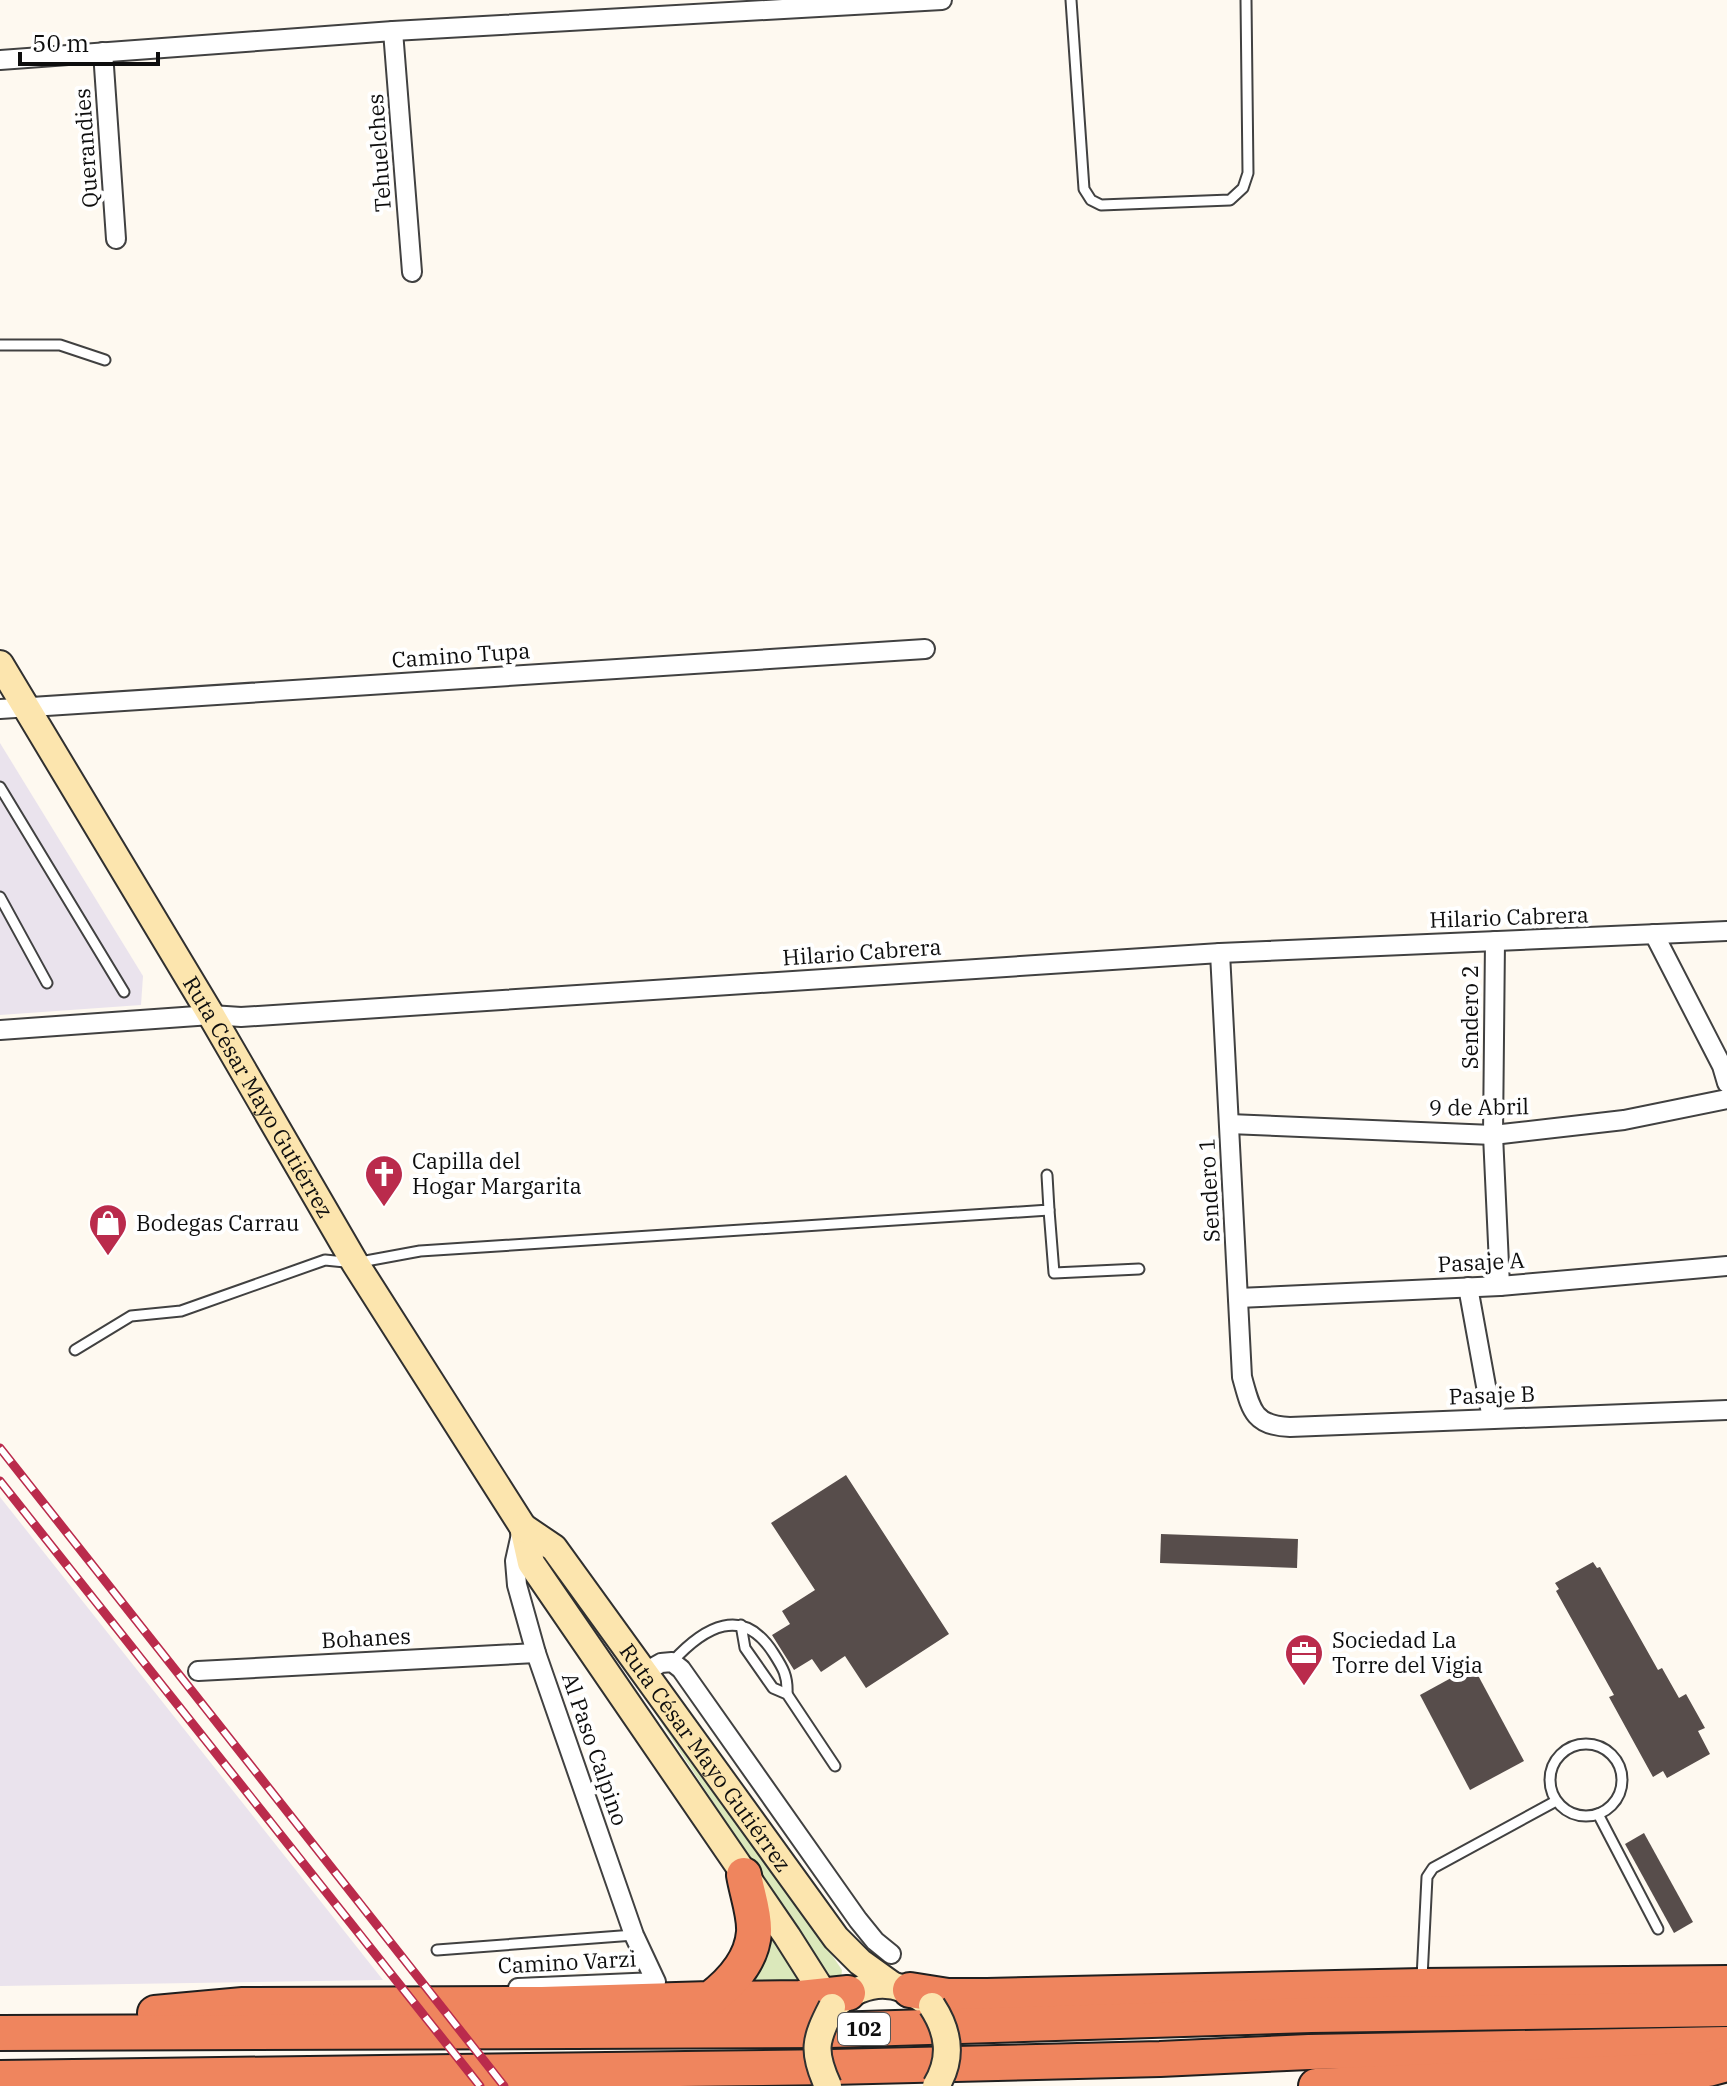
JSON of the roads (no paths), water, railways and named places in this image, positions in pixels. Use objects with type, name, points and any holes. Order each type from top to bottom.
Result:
[{"type":"highway","points":[[710,1999],[737,1974],[748,1954],[754,1931],[744,1875]]},
{"type":"highway","points":[[911,1994],[987,1996],[1727,1983]]},
{"type":"highway","points":[[0,2026],[243,2005],[542,2004],[835,1998]]},
{"type":"highway","name":"102","points":[[0,2033],[830,2030],[1311,2015],[1727,2009]]},
{"type":"highway","name":"102","points":[[0,2078],[831,2067],[1309,2052],[1727,2044]]},
{"type":"highway","points":[[1316,2086],[1708,2069],[1727,2064]]},
{"type":"highway","points":[[0,2085],[8,2086]]},
{"type":"main road","name":"Ruta César Mayo Gutiérrez","points":[[0,664],[13,709],[211,1015],[355,1263],[523,1527],[531,1563],[744,1875],[835,1998]]},
{"type":"main road","name":"Ruta César Mayo Gutiérrez","points":[[523,1527],[554,1548],[836,1938],[860,1962],[911,1994]]},
{"type":"main road","points":[[828,2086],[817,2063],[819,2033],[835,1998],[869,1985],[911,1994],[942,2021],[947,2039],[947,2057],[936,2086]]},
{"type":"street","points":[[0,60],[393,31],[942,0]]},
{"type":"street","name":"Tehuelches","points":[[393,31],[412,272]]},
{"type":"street","name":"Querandies","points":[[103,52],[116,239]]},
{"type":"street","name":"Camino Tupa","points":[[13,709],[925,649]]},
{"type":"street","name":"Hilario Cabrera","points":[[0,1030],[1220,953],[1727,931]]},
{"type":"street","points":[[1654,934],[1722,1066],[1727,1083]]},
{"type":"street","name":"Sendero 2","points":[[1495,941],[1493,1135],[1500,1286]]},
{"type":"street","name":"Sendero 1","points":[[1220,953],[1242,1377],[1249,1402],[1260,1421]]},
{"type":"street","name":"9 de Abril","points":[[1229,1124],[1493,1135],[1624,1120],[1727,1099]]},
{"type":"street","name":"Pasaje A","points":[[1238,1298],[1500,1286],[1727,1266]]},
{"type":"street","points":[[1468,1287],[1492,1419]]},
{"type":"street","name":"Pasaje B","points":[[1260,1421],[1274,1427],[1290,1427],[1727,1410]]},
{"type":"street","name":"Al Paso Calpino","points":[[523,1527],[515,1561],[517,1585],[536,1653],[634,1935],[656,1982]]},
{"type":"street","name":"Bohanes","points":[[198,1671],[536,1653]]},
{"type":"street","points":[[645,1672],[661,1663],[672,1662],[690,1682],[858,1920],[875,1941],[891,1954]]},
{"type":"street","name":"Camino Varzi","points":[[481,1990],[656,1982]]},
{"type":"lane","points":[[1071,0],[1084,189],[1091,200],[1101,205],[1230,200],[1243,188],[1249,162],[1246,0]]},
{"type":"lane","points":[[0,345],[60,345],[105,360]]},
{"type":"lane","points":[[0,787],[124,992]]},
{"type":"lane","points":[[0,897],[47,983]]},
{"type":"lane","points":[[1047,1175],[1054,1273],[1139,1269]]},
{"type":"lane","points":[[75,1350],[131,1316],[181,1311],[325,1260],[355,1263],[420,1251],[1049,1210]]},
{"type":"lane","points":[[672,1662],[684,1649],[714,1628],[726,1624],[741,1625],[762,1635],[788,1677],[787,1694]]},
{"type":"lane","points":[[741,1625],[745,1648],[773,1688],[787,1694],[835,1766]]},
{"type":"lane","points":[[1576,1745],[1603,1747],[1620,1768],[1622,1782],[1619,1795],[1610,1807],[1598,1814],[1583,1816],[1568,1812],[1556,1801],[1550,1789],[1554,1762],[1563,1751],[1576,1745]]},
{"type":"lane","points":[[1422,1986],[1427,1877],[1433,1868],[1556,1801]]},
{"type":"lane","points":[[1598,1814],[1658,1929]]},
{"type":"lane","points":[[437,1950],[634,1935]]},
{"type":"railway","points":[[0,1448],[504,2086]]},
{"type":"railway","points":[[0,1481],[480,2086]]},
{"type":"place","name":"Capilla del Hogar Margarita","points":[[384,1208]]},
{"type":"place","name":"Bodegas Carrau","points":[[108,1257]]},
{"type":"place","name":"Sociedad La Torre del Vigia","points":[[1304,1687]]}]
